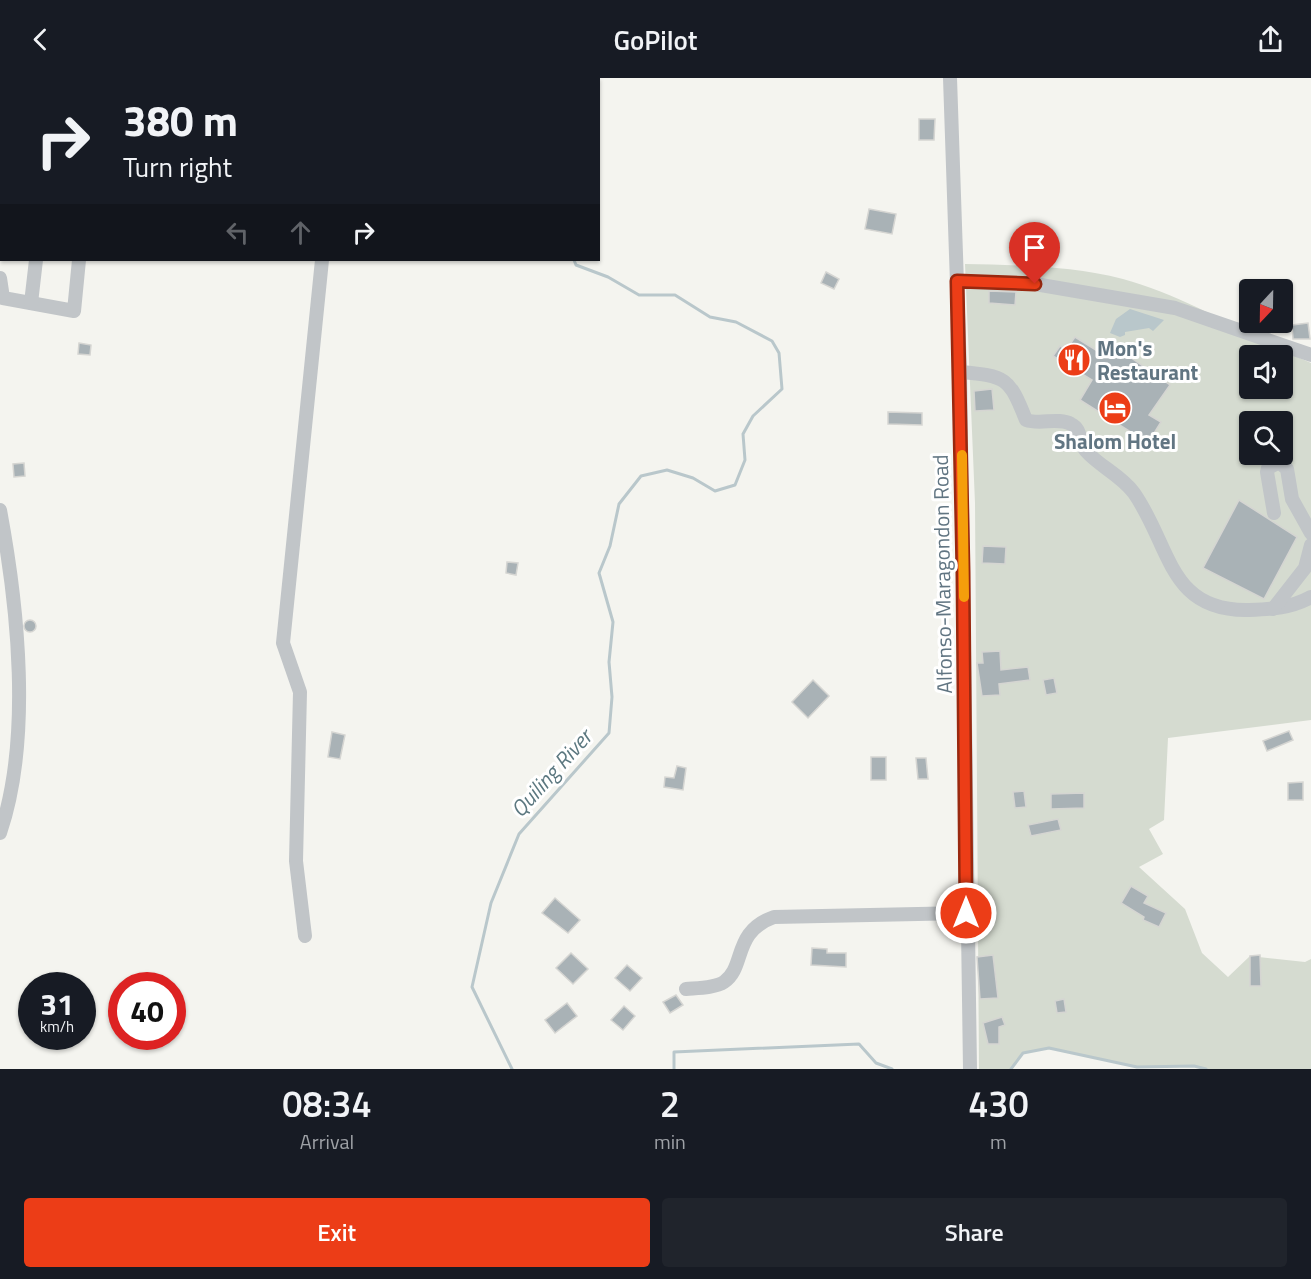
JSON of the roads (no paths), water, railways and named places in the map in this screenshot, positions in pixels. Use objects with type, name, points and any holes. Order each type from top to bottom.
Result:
[{"type":"street","name":"Alfonso-Maragondon Road","points":[[950,78],[960,372],[970,1069]]},
{"type":"street","points":[[31,303],[36,261]]},
{"type":"street","points":[[0,278],[3,298],[74,311],[79,261]]},
{"type":"street","points":[[305,936],[296,861],[300,692],[283,643],[322,261]]},
{"type":"street","points":[[957,281],[1035,284],[1175,308],[1311,355]]},
{"type":"street","points":[[960,372],[998,376],[1008,382],[1026,420],[1061,421],[1077,429],[1084,450],[1118,475],[1134,493],[1185,587],[1199,601],[1226,610],[1273,609],[1293,606],[1311,597]]},
{"type":"street","points":[[1274,513],[1266,475],[1268,468],[1279,462],[1287,469],[1292,499],[1311,533]]},
{"type":"street","points":[[0,510],[10,565],[18,712],[15,778],[0,833]]},
{"type":"street","points":[[1273,609],[1305,568],[1311,545]]},
{"type":"street","points":[[686,989],[723,984],[729,977],[747,936],[760,922],[774,917],[966,913]]},
{"type":"waterway","name":"Quiling River","points":[[512,1069],[472,987],[491,903],[519,834],[609,733],[612,697],[609,662],[613,622],[599,573],[610,546],[619,504],[641,476],[667,470],[693,478],[715,491],[735,485],[745,460],[743,434],[753,416],[782,389],[779,353],[772,341],[736,322],[710,317],[675,295],[639,295],[608,277],[576,265],[574,261]]},
{"type":"waterway","points":[[674,1069],[674,1052],[859,1044],[876,1063],[892,1069]]},
{"type":"waterway","points":[[1011,1069],[1023,1053],[1049,1048],[1137,1067],[1194,1066],[1206,1069]]},
{"type":"place","name":"Mon's Restaurant","points":[[1074,360]]},
{"type":"place","name":"Shalom Hotel","points":[[1115,408]]}]
